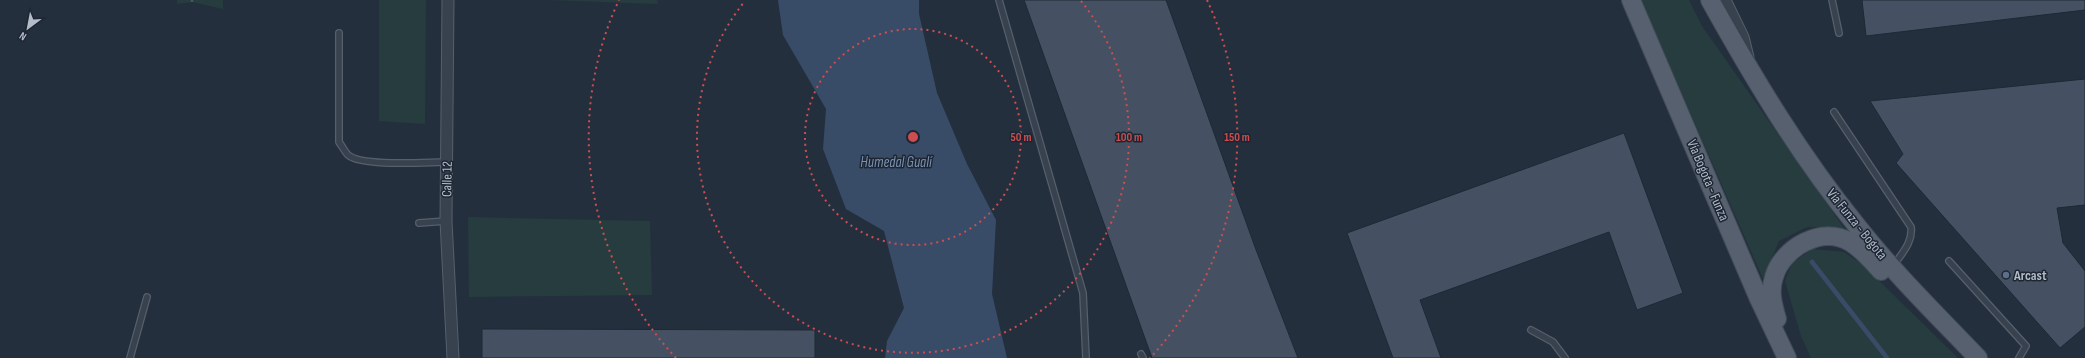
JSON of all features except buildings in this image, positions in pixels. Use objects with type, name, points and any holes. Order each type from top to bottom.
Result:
[{"type":"main road","name":"Vía Bogota - Funza","points":[[1631,0],[1759,299],[1787,357]]},
{"type":"main road","name":"Vía Funza - Bogota","points":[[1710,0],[1753,77],[1795,143],[1856,226],[1892,267],[1978,358]]},
{"type":"main road","points":[[1787,357],[1772,298],[1774,277],[1781,261],[1794,248],[1810,240],[1830,237],[1849,241],[1870,259],[1962,358]]},
{"type":"street","name":"Calle 12","points":[[448,0],[446,221],[453,358]]},
{"type":"street","name":"Vía Funza - Bogota","points":[[1725,0],[1743,37],[1753,77]]},
{"type":"lane","points":[[999,0],[1083,292],[1086,358]]},
{"type":"lane","points":[[1832,0],[1839,33]]},
{"type":"lane","points":[[339,33],[339,142],[349,155],[366,161],[380,162],[447,162]]},
{"type":"lane","points":[[1834,112],[1911,227],[1912,233],[1908,246],[1892,267]]},
{"type":"lane","points":[[419,223],[446,221]]},
{"type":"lane","points":[[1949,261],[2026,346],[2019,358]]},
{"type":"lane","points":[[130,358],[147,297]]},
{"type":"lane","points":[[1531,330],[1553,342],[1565,358]]},
{"type":"green space","points":[[177,0],[223,0],[223,9],[192,2],[177,4]]},
{"type":"green space","points":[[379,0],[426,0],[425,124],[379,121]]},
{"type":"green space","points":[[548,0],[657,0],[658,4]]},
{"type":"green space","points":[[1641,0],[1689,0],[1702,26],[1844,228],[1807,227],[1779,241],[1763,279]]},
{"type":"green space","points":[[468,217],[650,221],[652,295],[469,297]]},
{"type":"green space","points":[[1813,249],[1844,252],[1863,265],[1958,358],[1811,358],[1801,336],[1785,281],[1792,263]]},
{"type":"water","name":"Humedal Gualí","points":[[778,0],[919,0],[919,14],[937,93],[967,164],[996,220],[992,294],[1007,358],[885,358],[887,341],[904,308],[884,231],[846,209],[823,149],[826,109],[783,35]]},
{"type":"waterway","points":[[1812,262],[1887,358]]},
{"type":"place","name":"Arcast","points":[[2006,275]]}]
